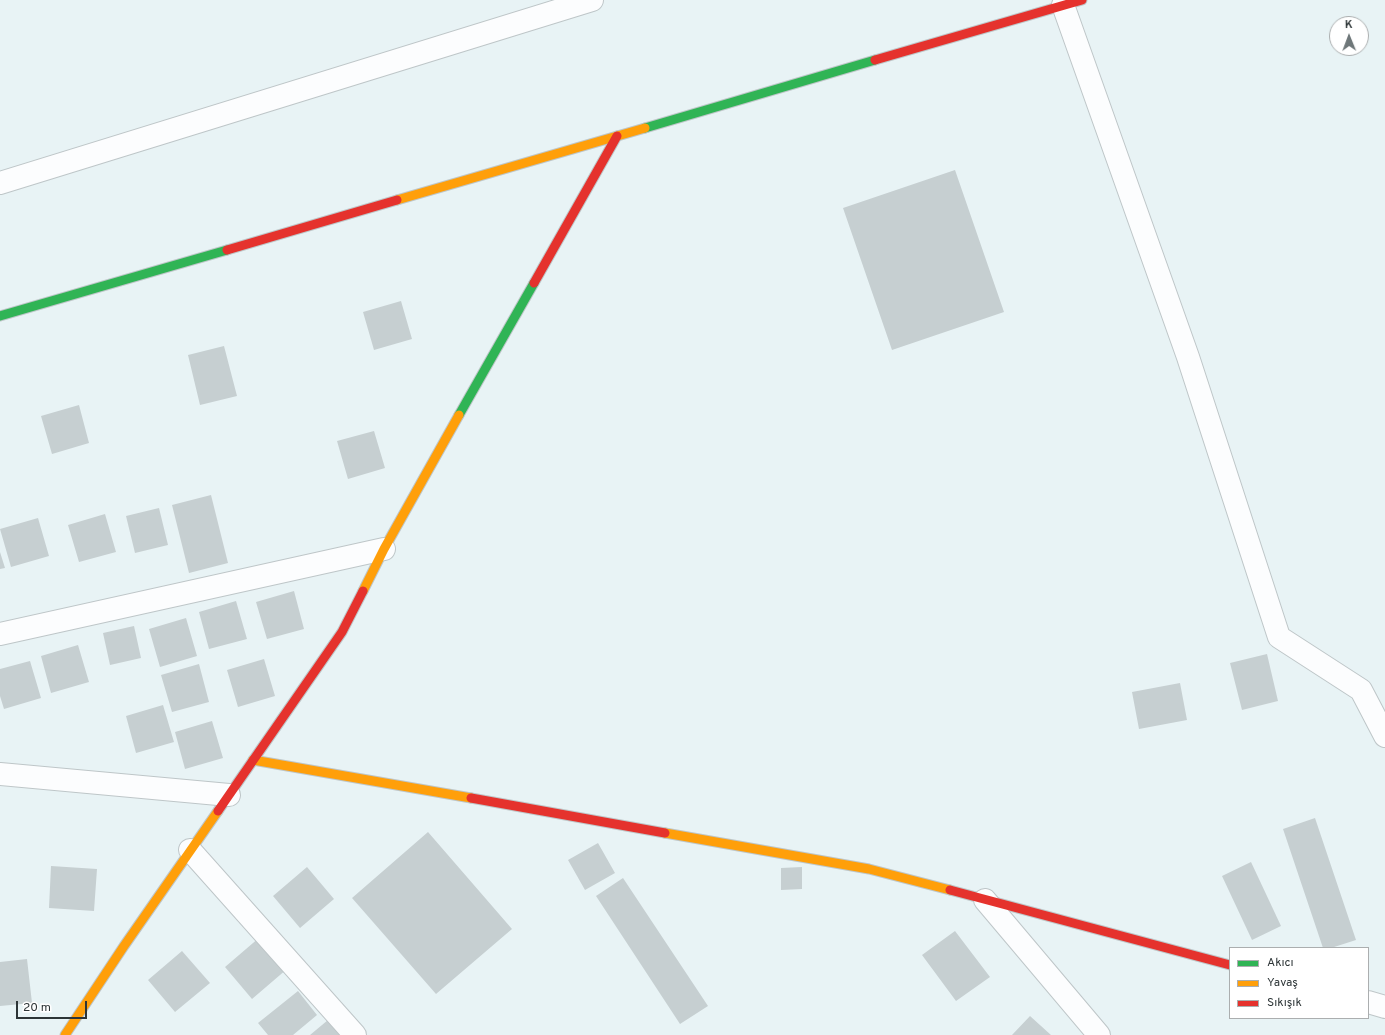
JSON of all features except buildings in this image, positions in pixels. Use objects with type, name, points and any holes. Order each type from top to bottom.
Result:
[{"type":"street","points":[[0,183],[592,0]]},
{"type":"street","points":[[0,316],[1073,3],[1279,637],[1361,690],[1385,736]]},
{"type":"street","points":[[65,1035],[124,946],[342,632],[384,549],[617,136]]},
{"type":"street","points":[[0,634],[384,549]]},
{"type":"street","points":[[253,760],[870,869],[1229,965]]},
{"type":"street","points":[[0,774],[229,795]]},
{"type":"street","points":[[190,850],[355,1035]]},
{"type":"street","points":[[985,900],[1100,1035]]},
{"type":"street","points":[[1369,1002],[1385,1007]]},
{"type":"traffic: fast","points":[[645,128],[875,60]]},
{"type":"traffic: fast","points":[[0,316],[227,250]]},
{"type":"traffic: fast","points":[[459,415],[534,283]]},
{"type":"traffic: slow","points":[[397,200],[645,128]]},
{"type":"traffic: slow","points":[[363,591],[384,549],[459,415]]},
{"type":"traffic: slow","points":[[253,760],[471,798]]},
{"type":"traffic: slow","points":[[65,1035],[124,946],[218,811]]},
{"type":"traffic: slow","points":[[665,833],[869,869],[950,890]]},
{"type":"traffic: jam","points":[[875,60],[1082,0]]},
{"type":"traffic: jam","points":[[534,283],[617,136]]},
{"type":"traffic: jam","points":[[227,250],[397,200]]},
{"type":"traffic: jam","points":[[218,811],[342,632],[363,591]]},
{"type":"traffic: jam","points":[[471,798],[665,833]]},
{"type":"traffic: jam","points":[[950,890],[1229,965]]}]
